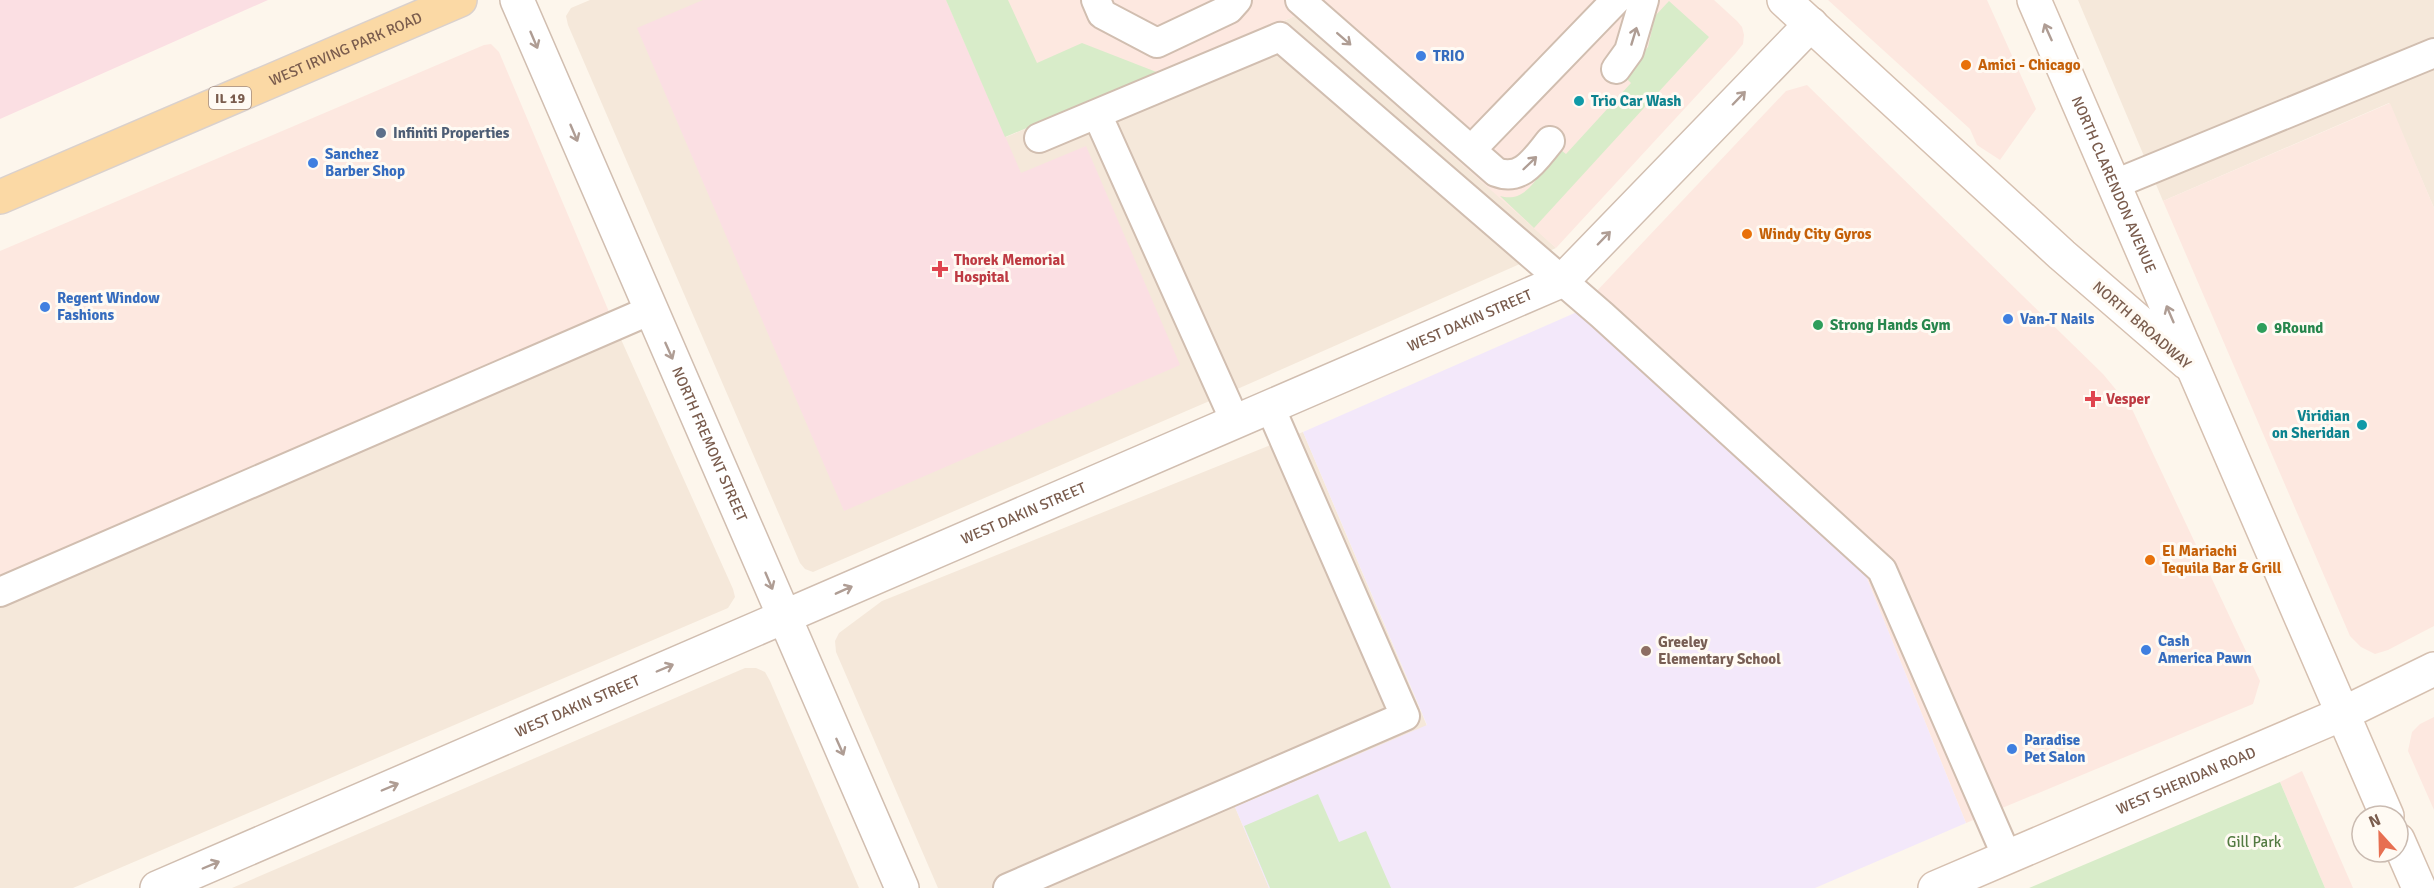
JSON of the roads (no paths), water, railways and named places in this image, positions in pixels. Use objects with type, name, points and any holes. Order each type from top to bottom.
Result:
[{"type":"main road","name":"WEST IRVING PARK ROAD","points":[[0,197],[460,0]]},
{"type":"street","name":"NORTH FREMONT STREET","points":[[516,0],[902,888]]},
{"type":"street","name":"NORTH BROADWAY","points":[[1784,0],[2062,255],[2193,368],[2382,804]]},
{"type":"street","name":"NORTH CLARENDON AVENUE","points":[[2034,0],[2193,368]]},
{"type":"street","name":"WEST DAKIN STREET","points":[[157,888],[1563,280],[1811,24]]},
{"type":"street","name":"WEST SHERIDAN ROAD","points":[[1935,888],[2342,714],[2434,669]]},
{"type":"street","points":[[2408,864],[2419,888]]},
{"type":"lane","points":[[1096,0],[1102,14],[1156,43],[1228,3]]},
{"type":"lane","points":[[1300,0],[1496,172],[1508,176],[1520,173],[1532,163],[1550,141]]},
{"type":"lane","points":[[1471,150],[1616,0]]},
{"type":"lane","points":[[1616,69],[1629,51],[1644,0]]},
{"type":"lane","points":[[1039,138],[1280,38],[1563,280],[1882,570],[2007,857]]},
{"type":"lane","points":[[2115,184],[2434,53]]},
{"type":"lane","points":[[1097,114],[1235,422]]},
{"type":"lane","points":[[0,592],[651,310]]},
{"type":"lane","points":[[1008,888],[1405,716],[1270,407]]},
{"type":"place","name":"TRIO","points":[[1421,56]]},
{"type":"place","name":"Amici - Chicago","points":[[1966,65]]},
{"type":"place","name":"Trio Car Wash","points":[[1579,101]]},
{"type":"place","name":"Infiniti Properties","points":[[381,133]]},
{"type":"place","name":"Sanchez Barber Shop","points":[[313,163]]},
{"type":"place","name":"Windy City Gyros","points":[[1747,234]]},
{"type":"place","name":"Thorek Memorial Hospital","points":[[940,269]]},
{"type":"place","name":"Regent Window Fashions","points":[[45,307]]},
{"type":"place","name":"Van-T Nails","points":[[2008,319]]},
{"type":"place","name":"Strong Hands Gym","points":[[1818,325]]},
{"type":"place","name":"9Round","points":[[2262,328]]},
{"type":"place","name":"Vesper","points":[[2093,399]]},
{"type":"place","name":"Viridian on Sheridan","points":[[2362,425]]},
{"type":"place","name":"El Mariachi Tequila Bar & Grill","points":[[2150,560]]},
{"type":"place","name":"Cash America Pawn","points":[[2146,650]]},
{"type":"place","name":"Greeley Elementary School","points":[[1646,651]]},
{"type":"place","name":"Paradise Pet Salon","points":[[2012,749]]},
{"type":"park label","name":"Gill Park","points":[[2254,842]]}]
